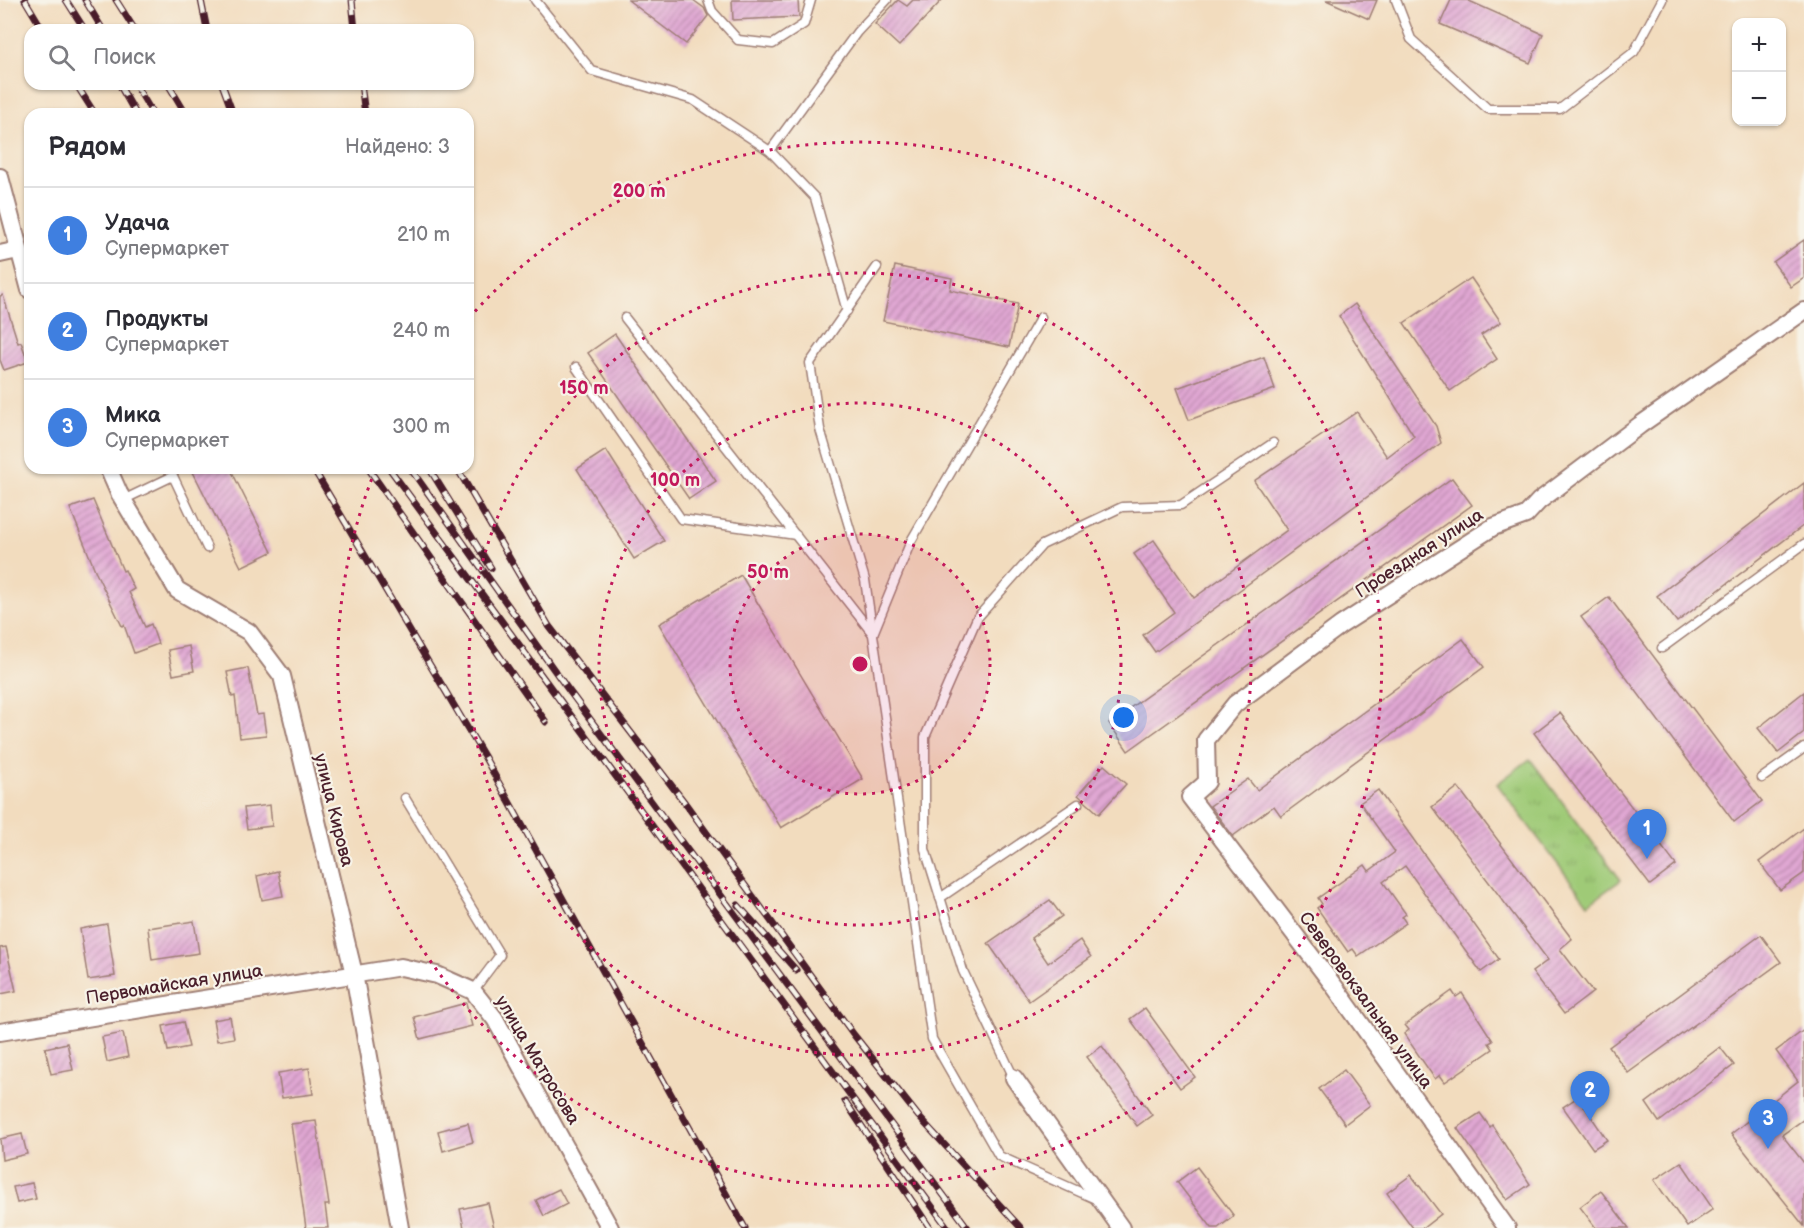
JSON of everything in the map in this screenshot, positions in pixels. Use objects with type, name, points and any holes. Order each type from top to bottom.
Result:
[{"type":"street","points":[[0,177],[24,270]]},
{"type":"street","points":[[0,254],[18,250]]},
{"type":"street","name":"Проездная улица","points":[[1190,797],[1208,782],[1206,740],[1235,704],[1341,626],[1493,527],[1526,515],[1539,501],[1640,425],[1804,311]]},
{"type":"street","name":"улица Кирова","points":[[111,474],[123,500],[177,590],[249,632],[282,676],[354,974],[400,1228]]},
{"type":"street","name":"Северовокзальная улица","points":[[1190,797],[1334,986],[1507,1228]]},
{"type":"street","name":"улица Матросова","points":[[354,974],[401,967],[437,975],[473,991],[507,1039],[610,1228]]},
{"type":"street","name":"Первомайская улица","points":[[0,1032],[354,974]]},
{"type":"street","points":[[1014,1077],[1121,1228]]},
{"type":"lane","points":[[536,0],[592,71],[693,100],[770,151],[815,198],[847,311]]},
{"type":"lane","points":[[708,0],[712,11],[738,40],[773,44],[804,24],[810,0]]},
{"type":"lane","points":[[770,151],[856,32],[887,0]]},
{"type":"lane","points":[[1396,0],[1411,39],[1488,109],[1560,109],[1634,52],[1662,0]]},
{"type":"lane","points":[[877,267],[810,363],[820,429],[865,580],[932,1039],[999,1156],[1101,1201]]},
{"type":"lane","points":[[873,634],[911,541],[1041,317]]},
{"type":"lane","points":[[625,318],[873,634]]},
{"type":"lane","points":[[576,367],[681,519],[796,535]]},
{"type":"lane","points":[[1014,1077],[963,971],[925,849],[925,737],[977,618],[1041,545],[1122,507],[1181,505],[1273,443]]},
{"type":"lane","points":[[123,500],[173,476],[207,548]]},
{"type":"lane","points":[[1662,648],[1804,544]]},
{"type":"lane","points":[[1762,778],[1804,748]]},
{"type":"lane","points":[[405,798],[500,955],[473,991]]},
{"type":"lane","points":[[940,898],[1078,804]]},
{"type":"green space","points":[[1530,759],[1621,880],[1588,904],[1497,784]]},
{"type":"building","points":[[628,0],[693,0],[704,8],[708,16],[686,44]]},
{"type":"building","points":[[732,0],[798,0],[799,17],[733,20]]},
{"type":"building","points":[[898,0],[907,6],[913,0],[942,0],[899,46],[875,24]]},
{"type":"building","points":[[1326,0],[1377,0],[1369,19]]},
{"type":"building","points":[[1451,0],[1467,0],[1543,34],[1530,63],[1440,24]]},
{"type":"building","points":[[1804,240],[1804,278],[1791,287],[1773,262]]},
{"type":"building","points":[[895,266],[952,278],[950,290],[1018,304],[1009,347],[883,321]]},
{"type":"building","points":[[1471,278],[1501,322],[1481,335],[1497,359],[1450,391],[1404,323]]},
{"type":"building","points":[[3,295],[18,343],[21,342],[24,351],[24,363],[4,370],[0,360],[0,296]]},
{"type":"building","points":[[1355,304],[1436,426],[1441,443],[1155,652],[1143,635],[1174,612],[1134,554],[1154,540],[1194,598],[1287,530],[1254,481],[1357,412],[1387,457],[1414,436],[1339,316]]},
{"type":"building","points":[[615,334],[716,481],[689,499],[588,353]]},
{"type":"building","points":[[1264,357],[1275,389],[1189,420],[1177,388]]},
{"type":"building","points":[[606,450],[664,541],[634,559],[577,469]]},
{"type":"building","points":[[194,474],[233,474],[272,552],[241,567]]},
{"type":"building","points":[[1452,478],[1472,505],[1128,751],[1109,723]]},
{"type":"building","points":[[1804,483],[1804,525],[1677,622],[1657,596]]},
{"type":"building","points":[[93,500],[123,571],[125,570],[134,589],[129,592],[145,627],[151,624],[158,644],[134,653],[124,625],[122,626],[97,575],[70,508]]},
{"type":"building","points":[[741,575],[863,779],[781,828],[659,624]]},
{"type":"building","points":[[1609,597],[1762,801],[1734,822],[1581,617]]},
{"type":"building","points":[[1463,639],[1484,667],[1281,816],[1274,806],[1233,836],[1210,806],[1248,779],[1257,790]]},
{"type":"building","points":[[189,646],[194,671],[173,675],[168,650]]},
{"type":"building","points":[[248,668],[257,715],[263,714],[266,735],[240,738],[235,696],[232,697],[227,672]]},
{"type":"building","points":[[1804,692],[1804,733],[1778,753],[1758,728]]},
{"type":"building","points":[[1560,713],[1676,865],[1650,885],[1534,733]]},
{"type":"building","points":[[1104,765],[1126,784],[1099,814],[1078,795]]},
{"type":"building","points":[[1458,787],[1572,939],[1560,949],[1593,992],[1564,1014],[1532,972],[1548,960],[1432,807]]},
{"type":"building","points":[[1378,790],[1499,959],[1481,972],[1405,866],[1383,882],[1406,914],[1402,917],[1406,923],[1358,956],[1353,949],[1348,952],[1317,908],[1322,904],[1318,898],[1365,865],[1369,871],[1395,852],[1360,803]]},
{"type":"building","points":[[270,805],[272,826],[247,829],[244,808]]},
{"type":"building","points":[[1804,828],[1804,873],[1780,890],[1759,862]]},
{"type":"building","points":[[278,871],[283,896],[262,900],[257,876]]},
{"type":"building","points":[[1050,900],[1062,916],[1031,938],[1048,963],[1080,940],[1091,957],[1029,1001],[988,943]]},
{"type":"building","points":[[194,921],[199,953],[152,960],[148,928]]},
{"type":"building","points":[[107,924],[115,976],[88,980],[80,929]]},
{"type":"building","points":[[1761,935],[1781,962],[1628,1073],[1609,1047]]},
{"type":"building","points":[[6,947],[16,991],[0,994],[0,948]]},
{"type":"building","points":[[1452,991],[1456,997],[1462,993],[1493,1041],[1489,1043],[1493,1049],[1445,1082],[1440,1075],[1435,1079],[1404,1034],[1409,1030],[1405,1025]]},
{"type":"building","points":[[466,1003],[472,1026],[420,1039],[414,1017]]},
{"type":"building","points":[[1145,1008],[1195,1077],[1180,1088],[1130,1019]]},
{"type":"building","points":[[230,1017],[234,1038],[217,1041],[213,1020]]},
{"type":"building","points":[[183,1022],[189,1047],[168,1051],[163,1026]]},
{"type":"building","points":[[1804,1030],[1804,1119],[1782,1135],[1804,1163],[1804,1226],[1731,1134],[1798,1081],[1776,1051]]},
{"type":"building","points":[[123,1033],[128,1057],[107,1062],[102,1037]]},
{"type":"building","points":[[67,1043],[73,1070],[51,1074],[45,1048]]},
{"type":"building","points":[[1102,1046],[1152,1115],[1137,1126],[1087,1057]]},
{"type":"building","points":[[1720,1047],[1734,1065],[1659,1122],[1646,1103]]},
{"type":"building","points":[[309,1068],[313,1094],[282,1098],[278,1073]]},
{"type":"building","points":[[1344,1070],[1370,1105],[1345,1124],[1319,1089]]},
{"type":"building","points":[[1578,1097],[1607,1140],[1593,1149],[1563,1107]]},
{"type":"building","points":[[1480,1113],[1490,1127],[1492,1125],[1530,1184],[1507,1200],[1457,1128]]},
{"type":"building","points":[[316,1121],[329,1205],[325,1205],[328,1228],[306,1228],[291,1124]]},
{"type":"building","points":[[468,1123],[473,1142],[443,1151],[438,1131]]},
{"type":"building","points":[[22,1134],[27,1154],[2,1160],[0,1139]]},
{"type":"building","points":[[1681,1162],[1713,1209],[1687,1227],[1654,1180]]},
{"type":"building","points":[[1197,1167],[1234,1216],[1218,1228],[1212,1228],[1177,1182]]},
{"type":"building","points":[[1411,1175],[1441,1214],[1423,1228],[1413,1228],[1387,1193]]},
{"type":"building","points":[[32,1183],[36,1199],[17,1203],[13,1187]]},
{"type":"building","points":[[559,1189],[567,1204],[544,1216],[536,1200]]},
{"type":"building","points":[[1601,1191],[1629,1228],[1596,1228],[1580,1207]]},
{"type":"building","points":[[488,1203],[494,1228],[464,1228],[460,1209]]},
{"type":"railway","points":[[25,0],[39,24]]},
{"type":"railway","points":[[66,0],[81,24]]},
{"type":"railway","points":[[85,0],[99,24]]},
{"type":"railway","points":[[116,0],[131,24]]},
{"type":"railway","points":[[201,0],[206,24]]},
{"type":"railway","points":[[352,0],[354,24]]},
{"type":"railway","points":[[80,90],[91,108]]},
{"type":"railway","points":[[122,90],[133,108]]},
{"type":"railway","points":[[139,90],[149,108]]},
{"type":"railway","points":[[172,90],[182,108]]},
{"type":"railway","points":[[224,90],[231,108]]},
{"type":"railway","points":[[362,90],[364,108]]},
{"type":"railway","points":[[317,474],[484,756],[745,1228]]},
{"type":"railway","points":[[372,474],[546,722]]},
{"type":"railway","points":[[393,474],[948,1228]]},
{"type":"railway","points":[[414,474],[567,688],[968,1228]]},
{"type":"railway","points":[[433,474],[491,568]]},
{"type":"railway","points":[[460,474],[549,626],[685,803],[854,1035],[919,1117],[1021,1228]]},
{"type":"railway","points":[[738,905],[796,970]]},
{"type":"railway","points":[[845,1101],[930,1228]]},
{"type":"place","name":"Удача","points":[[1647,859]]},
{"type":"place","name":"Продукты","points":[[1590,1121]]},
{"type":"place","name":"Мика","points":[[1768,1149]]}]
